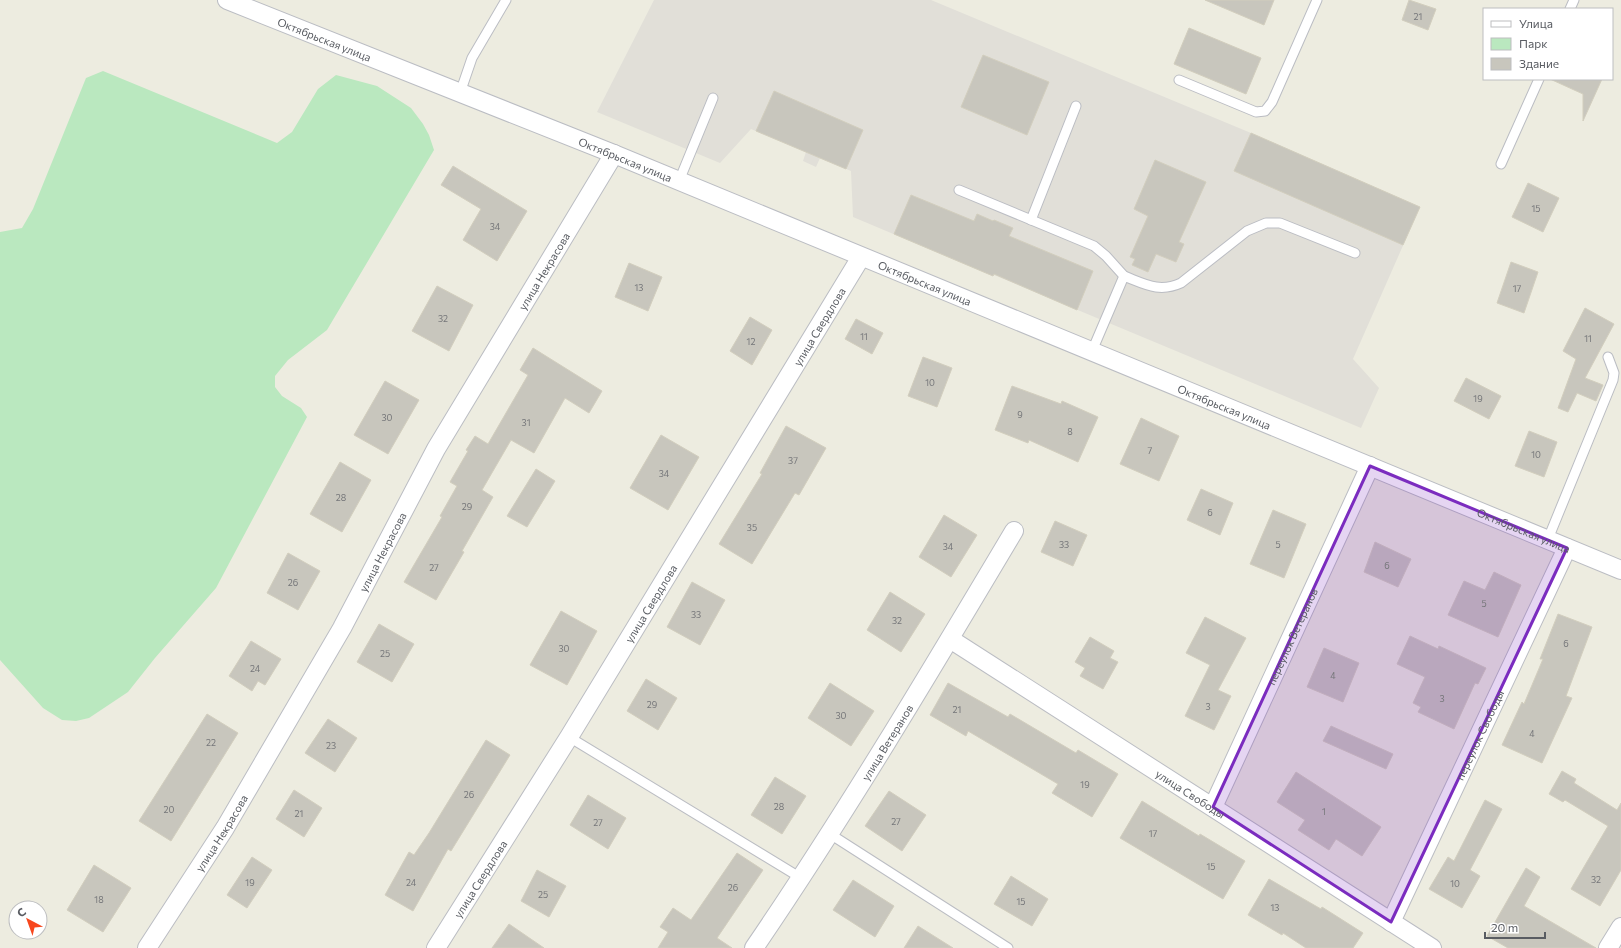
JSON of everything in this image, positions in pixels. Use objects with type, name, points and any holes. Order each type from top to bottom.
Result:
[{"type":"street","name":"Октябрьская улица","points":[[228,0],[614,154],[1621,570]]},
{"type":"street","name":"улица Некрасова","points":[[147,948],[225,828],[334,642],[436,449],[614,154]]},
{"type":"street","name":"улица Свердлова","points":[[436,948],[569,737],[861,257]]},
{"type":"street","name":"переулок Ветеранов","points":[[1213,807],[1370,466]]},
{"type":"street","name":"улица Ветеранов","points":[[754,948],[830,834],[1014,531]]},
{"type":"street","name":"переулок Свободы","points":[[1391,922],[1567,548]]},
{"type":"street","name":"улица Свободы","points":[[950,638],[1432,948]]},
{"type":"street","points":[[1608,948],[1621,927]]},
{"type":"lane","points":[[460,93],[472,58],[506,0]]},
{"type":"lane","points":[[1180,80],[1256,112],[1265,111],[1272,102],[1317,0]]},
{"type":"lane","points":[[1501,164],[1539,80]]},
{"type":"lane","points":[[678,181],[713,98]]},
{"type":"lane","points":[[1031,220],[1076,106]]},
{"type":"lane","points":[[959,190],[1094,246],[1106,256],[1124,276],[1157,289],[1171,288],[1181,283],[1247,231],[1266,223],[1280,223],[1356,253]]},
{"type":"lane","points":[[1092,352],[1124,276]]},
{"type":"lane","points":[[1548,539],[1614,380],[1614,373],[1608,357]]},
{"type":"lane","points":[[569,737],[801,878]]},
{"type":"lane","points":[[830,834],[1008,948]]},
{"type":"highlighted area","points":[[1370,466],[1567,548],[1391,922],[1213,807]]},
{"type":"shaded area","points":[[654,0],[931,0],[1251,133],[1420,207],[1353,359],[1379,388],[1361,428],[853,217],[851,171],[820,158],[816,167],[803,161],[806,152],[751,129],[720,163],[597,112]]},
{"type":"green space","points":[[103,71],[277,143],[292,132],[318,89],[336,75],[377,86],[411,108],[423,124],[429,135],[434,150],[327,330],[288,360],[275,376],[275,387],[282,396],[301,408],[307,417],[216,588],[155,658],[128,692],[89,718],[76,721],[62,720],[43,708],[0,660],[0,232],[22,228],[33,209],[86,78]]},
{"type":"building","points":[[1205,0],[1274,0],[1264,25]]},
{"type":"building","points":[[1409,0],[1436,9],[1428,30],[1402,20]]},
{"type":"building","points":[[1189,28],[1261,58],[1246,94],[1174,64]]},
{"type":"building","points":[[983,55],[1049,82],[1027,135],[961,107]]},
{"type":"building","points":[[1552,80],[1602,80],[1583,121],[1583,94]]},
{"type":"building","points":[[774,91],[863,130],[846,169],[756,131]]},
{"type":"building","points":[[1251,133],[1420,207],[1403,245],[1234,171]]},
{"type":"building","points":[[1155,160],[1206,182],[1179,242],[1184,244],[1176,262],[1156,254],[1148,272],[1132,265],[1135,259],[1130,257],[1148,216],[1134,209]]},
{"type":"building","points":[[453,166],[527,211],[497,261],[463,240],[481,209],[441,185]]},
{"type":"building","points":[[1528,183],[1559,198],[1543,232],[1512,217]]},
{"type":"building","points":[[911,195],[974,221],[977,214],[993,221],[994,220],[1013,228],[1009,236],[1093,271],[1077,310],[994,274],[993,276],[894,234]]},
{"type":"building","points":[[1511,262],[1538,272],[1524,313],[1497,303]]},
{"type":"building","points":[[629,263],[662,277],[648,311],[615,297]]},
{"type":"building","points":[[437,286],[473,305],[449,351],[412,331]]},
{"type":"building","points":[[1585,308],[1614,324],[1585,378],[1603,385],[1596,401],[1577,393],[1568,412],[1558,408],[1576,359],[1563,351]]},
{"type":"building","points":[[750,317],[772,330],[752,365],[730,351]]},
{"type":"building","points":[[856,319],[883,333],[872,354],[845,339]]},
{"type":"building","points":[[533,348],[602,391],[589,413],[565,398],[534,453],[511,440],[482,490],[493,497],[462,551],[464,552],[436,600],[404,582],[442,517],[440,516],[457,486],[450,482],[468,451],[466,450],[475,436],[488,444],[528,375],[520,370]]},
{"type":"building","points":[[923,357],[952,368],[937,407],[908,396]]},
{"type":"building","points":[[1466,378],[1501,396],[1489,419],[1454,401]]},
{"type":"building","points":[[385,381],[419,400],[388,454],[354,435]]},
{"type":"building","points":[[1012,386],[1061,404],[1062,401],[1098,417],[1078,462],[1029,440],[1028,443],[995,430]]},
{"type":"building","points":[[1141,418],[1179,436],[1159,481],[1120,464]]},
{"type":"building","points":[[786,426],[826,448],[799,495],[795,493],[752,564],[719,544],[762,474],[760,473]]},
{"type":"building","points":[[1529,431],[1557,442],[1544,477],[1515,466]]},
{"type":"building","points":[[661,435],[699,457],[668,510],[630,488]]},
{"type":"building","points":[[340,462],[371,480],[342,532],[310,514]]},
{"type":"building","points":[[536,469],[555,481],[527,527],[507,516]]},
{"type":"building","points":[[1201,489],[1233,503],[1220,535],[1187,520]]},
{"type":"building","points":[[1273,510],[1306,524],[1284,578],[1250,564]]},
{"type":"building","points":[[944,515],[977,535],[951,577],[919,557]]},
{"type":"building","points":[[1055,521],[1087,535],[1073,566],[1041,552]]},
{"type":"building","points":[[1375,542],[1411,559],[1398,587],[1364,572]]},
{"type":"building","points":[[288,553],[320,571],[298,610],[267,593]]},
{"type":"building","points":[[1494,572],[1521,585],[1498,637],[1448,615],[1464,581],[1485,590]]},
{"type":"building","points":[[692,582],[725,600],[700,645],[667,627]]},
{"type":"building","points":[[890,592],[925,614],[901,652],[867,630]]},
{"type":"building","points":[[561,611],[597,631],[567,685],[530,665]]},
{"type":"building","points":[[1558,614],[1592,627],[1566,696],[1572,698],[1542,763],[1502,745],[1522,702],[1524,704],[1543,659],[1540,659]]},
{"type":"building","points":[[1205,617],[1246,638],[1218,690],[1231,696],[1214,730],[1185,716],[1210,665],[1186,653]]},
{"type":"building","points":[[379,624],[414,644],[392,682],[357,662]]},
{"type":"building","points":[[1410,636],[1438,649],[1439,646],[1486,668],[1478,684],[1475,683],[1454,729],[1418,712],[1421,707],[1413,703],[1425,677],[1397,664]]},
{"type":"building","points":[[1090,637],[1114,651],[1110,658],[1118,662],[1103,689],[1080,676],[1085,668],[1075,662]]},
{"type":"building","points":[[251,641],[281,659],[265,685],[258,681],[252,691],[229,676]]},
{"type":"building","points":[[1324,648],[1359,663],[1343,702],[1307,687]]},
{"type":"building","points":[[646,679],[677,698],[658,730],[627,711]]},
{"type":"building","points":[[830,683],[874,711],[851,746],[808,718]]},
{"type":"building","points":[[948,683],[1008,717],[1010,714],[1076,753],[1078,750],[1118,774],[1092,817],[1052,793],[1058,784],[968,731],[966,736],[930,715]]},
{"type":"building","points":[[207,714],[238,733],[171,841],[139,821]]},
{"type":"building","points":[[328,719],[357,738],[335,772],[305,753]]},
{"type":"building","points":[[1331,726],[1393,754],[1386,769],[1323,741]]},
{"type":"building","points":[[486,740],[510,755],[451,851],[448,849],[413,911],[385,895],[409,852],[414,855]]},
{"type":"building","points":[[1562,771],[1576,779],[1574,783],[1617,810],[1621,803],[1621,870],[1600,906],[1571,889],[1608,826],[1565,800],[1563,802],[1549,794]]},
{"type":"building","points":[[1296,772],[1381,827],[1362,856],[1336,839],[1329,850],[1298,830],[1305,820],[1277,802]]},
{"type":"building","points":[[775,777],[806,796],[782,834],[751,815]]},
{"type":"building","points":[[294,790],[322,808],[304,837],[276,819]]},
{"type":"building","points":[[889,791],[926,815],[902,851],[865,826]]},
{"type":"building","points":[[588,795],[626,818],[608,849],[570,825]]},
{"type":"building","points":[[1485,800],[1502,809],[1470,870],[1480,876],[1462,908],[1429,889],[1448,857],[1454,861]]},
{"type":"building","points":[[1142,801],[1199,836],[1200,834],[1245,861],[1223,899],[1120,838]]},
{"type":"building","points":[[737,853],[763,870],[717,938],[732,948],[658,948],[668,932],[660,927],[673,908],[691,920]]},
{"type":"building","points":[[252,857],[272,870],[247,908],[227,895]]},
{"type":"building","points":[[94,865],[131,888],[103,932],[67,910]]},
{"type":"building","points":[[1526,868],[1540,877],[1524,906],[1596,948],[1508,948],[1487,936]]},
{"type":"building","points":[[537,870],[566,886],[549,917],[521,901]]},
{"type":"building","points":[[1011,876],[1048,899],[1032,926],[994,904]]},
{"type":"building","points":[[1269,879],[1321,909],[1322,907],[1363,933],[1353,948],[1306,948],[1283,933],[1282,935],[1248,915]]},
{"type":"building","points":[[853,880],[894,906],[875,937],[833,910]]},
{"type":"building","points":[[509,924],[544,948],[492,948]]},
{"type":"building","points":[[918,926],[953,948],[904,948]]}]
